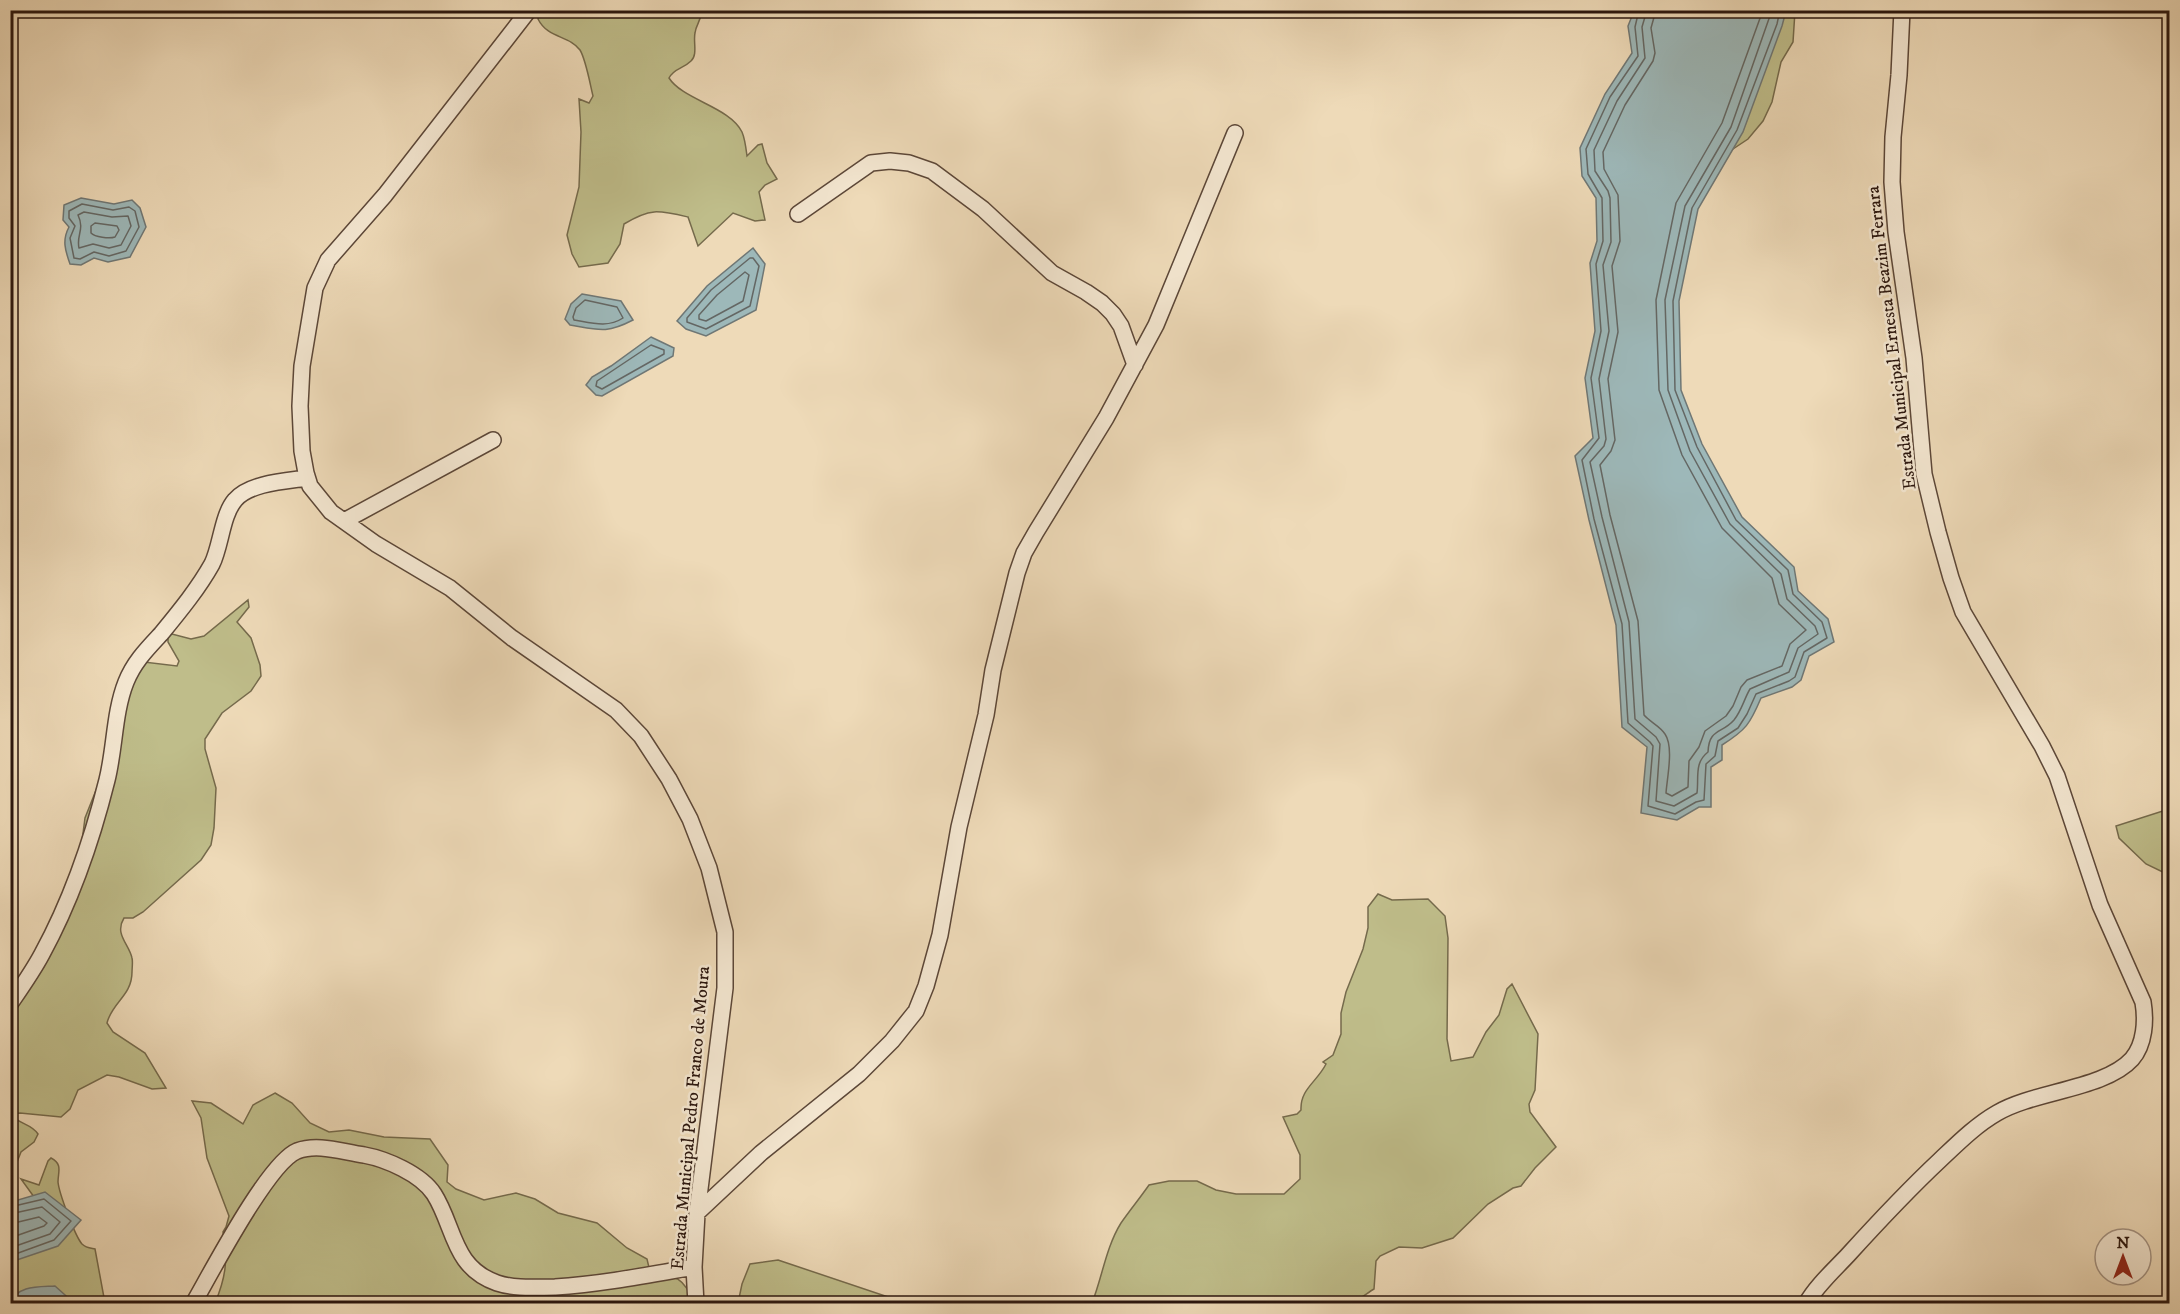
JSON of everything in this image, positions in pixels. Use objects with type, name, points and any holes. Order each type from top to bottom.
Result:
[{"type":"street","name":"Estrada Municipal Pedro Franco de Moura","points":[[530,10],[406,169],[328,260],[315,288],[302,366],[300,406],[303,451],[310,486],[331,512],[376,544],[450,588],[512,638],[616,711],[641,736],[669,779],[690,819],[709,868],[725,932],[725,988],[697,1213],[694,1267],[696,1304]]},
{"type":"street","name":"Estrada Municipal Ernesta Beazim Ferrara","points":[[1806,1304],[1909,1190],[1960,1141],[1997,1113],[2042,1094],[2094,1081],[2121,1068],[2133,1058],[2140,1042],[2145,1016],[2143,1002],[2100,905],[2057,776],[2042,746],[1963,612],[1950,578],[1938,532],[1924,474],[1914,358],[1896,232],[1892,182],[1902,10]]},
{"type":"street","points":[[697,1213],[761,1153],[859,1074],[892,1041],[916,1011],[926,986],[940,935],[962,816],[986,715],[993,670],[1024,553],[1136,364],[1160,314],[1235,133]]},
{"type":"street","points":[[798,214],[871,163],[899,162],[933,171],[983,209],[1052,273],[1086,291],[1108,309],[1124,333],[1136,364]]},
{"type":"street","points":[[344,521],[493,440]]},
{"type":"street","points":[[10,1004],[42,955],[74,886],[94,832],[112,763],[117,721],[125,684],[136,661],[186,603],[212,564],[222,537],[227,513],[234,500],[244,492],[269,484],[308,478]]},
{"type":"street","points":[[193,1304],[252,1202],[278,1166],[294,1152],[313,1147],[370,1156],[411,1173],[433,1193],[463,1259],[480,1274],[497,1283],[531,1288],[596,1284],[694,1267]]},
{"type":"shaded area","points":[[540,11],[701,11],[696,27],[693,58],[688,64],[673,72],[669,78],[676,86],[736,123],[743,135],[747,156],[762,144],[767,163],[777,179],[765,185],[759,192],[765,220],[755,221],[733,213],[698,246],[688,217],[661,212],[648,213],[624,224],[620,244],[608,263],[579,267],[572,254],[567,235],[579,187],[581,132],[579,99],[589,103],[593,96],[580,50],[547,30],[538,19]]},
{"type":"shaded area","points":[[1749,11],[1795,11],[1793,42],[1781,62],[1772,102],[1763,121],[1748,139],[1694,175]]},
{"type":"shaded area","points":[[248,600],[249,607],[237,622],[251,638],[260,665],[261,676],[251,691],[222,713],[205,739],[205,749],[216,788],[211,845],[201,860],[143,912],[133,918],[124,918],[121,924],[121,934],[132,960],[131,980],[107,1023],[113,1032],[145,1053],[166,1088],[152,1089],[107,1075],[78,1090],[70,1109],[61,1117],[11,1114],[11,1010],[19,1001],[81,849],[85,818],[110,755],[120,706],[144,662],[177,666],[179,661],[168,642],[168,636],[172,634],[191,639],[204,636]]},
{"type":"shaded area","points":[[2170,809],[2169,875],[2146,864],[2119,838],[2116,826]]},
{"type":"shaded area","points":[[1378,894],[1392,900],[1428,899],[1445,916],[1448,938],[1447,1039],[1451,1061],[1473,1057],[1486,1032],[1499,1015],[1507,989],[1512,984],[1538,1034],[1535,1090],[1529,1104],[1530,1112],[1556,1147],[1521,1186],[1513,1188],[1488,1204],[1453,1238],[1422,1248],[1399,1247],[1380,1256],[1376,1261],[1374,1289],[1351,1303],[1342,1305],[1314,1301],[1301,1304],[1092,1303],[1116,1232],[1149,1185],[1169,1181],[1197,1181],[1216,1190],[1236,1194],[1284,1194],[1300,1179],[1300,1155],[1283,1117],[1297,1114],[1301,1110],[1303,1096],[1326,1064],[1323,1062],[1333,1055],[1341,1034],[1341,1013],[1346,992],[1363,949],[1368,928],[1368,907]]},
{"type":"shaded area","points":[[275,1093],[292,1103],[310,1123],[329,1132],[349,1130],[384,1137],[430,1139],[448,1165],[447,1182],[456,1189],[484,1200],[516,1193],[535,1199],[558,1213],[597,1223],[627,1248],[647,1259],[650,1272],[673,1277],[683,1283],[694,1303],[215,1303],[224,1276],[226,1260],[223,1232],[229,1216],[207,1158],[201,1118],[192,1101],[211,1103],[243,1124],[253,1105]]},
{"type":"shaded area","points":[[11,1115],[38,1134],[34,1142],[21,1152],[11,1173]]},
{"type":"shaded area","points":[[51,1158],[58,1166],[59,1187],[75,1232],[84,1245],[95,1249],[105,1303],[11,1304],[11,1242],[42,1208],[21,1179],[39,1185]]},
{"type":"shaded area","points":[[778,1260],[906,1303],[738,1303],[750,1264]]},
{"type":"water","points":[[1634,11],[1786,11],[1743,132],[1698,209],[1679,301],[1681,390],[1702,444],[1742,517],[1794,567],[1798,591],[1828,619],[1834,642],[1809,656],[1801,680],[1792,687],[1761,698],[1746,726],[1722,745],[1722,760],[1711,767],[1711,807],[1699,807],[1677,820],[1641,813],[1647,747],[1622,727],[1616,625],[1575,456],[1593,438],[1585,378],[1595,331],[1590,263],[1597,241],[1596,198],[1582,176],[1580,148],[1605,94],[1632,53],[1628,26]]},
{"type":"water","points":[[81,198],[114,204],[132,200],[140,208],[146,227],[130,257],[108,262],[94,258],[81,265],[70,264],[65,245],[69,227],[63,220],[64,205]]},
{"type":"water","points":[[753,248],[765,264],[756,310],[706,336],[686,329],[677,321],[707,286]]},
{"type":"water","points":[[582,294],[621,301],[633,320],[602,330],[570,325],[565,319],[571,304]]},
{"type":"water","points":[[651,337],[674,348],[673,356],[602,396],[596,395],[586,385],[592,377]]},
{"type":"water","points":[[45,1192],[81,1220],[58,1246],[11,1262],[11,1202]]},
{"type":"water","points":[[55,1286],[74,1303],[11,1303],[14,1297],[23,1290]]}]
